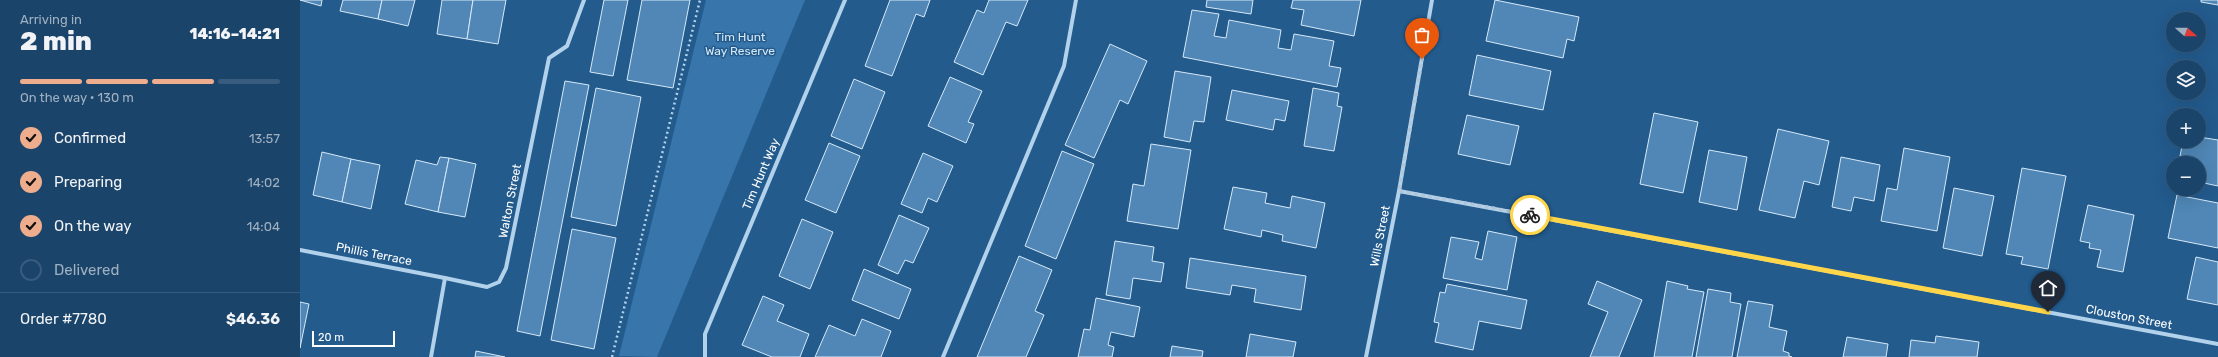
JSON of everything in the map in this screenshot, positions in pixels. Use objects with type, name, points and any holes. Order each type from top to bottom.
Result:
[{"type":"street","name":"Walton Street","points":[[445,278],[487,288],[499,282],[506,268],[548,58],[567,46],[584,0]]},
{"type":"street","name":"Tim Hunt Way","points":[[705,357],[705,334],[845,0]]},
{"type":"street","points":[[943,357],[1064,66],[1076,0]]},
{"type":"street","name":"Wills Street","points":[[1366,357],[1399,191],[1432,0]]},
{"type":"street","name":"Clouston Street","points":[[1399,191],[2218,344]]},
{"type":"street","name":"Phillis Terrace","points":[[300,250],[445,278]]},
{"type":"street","points":[[431,357],[445,278]]},
{"type":"path","points":[[612,357],[700,0]]},
{"type":"green space","name":"Tim Hunt Way Reserve","points":[[706,0],[805,0],[657,357],[619,356]]},
{"type":"building","points":[[300,0],[322,0],[321,6]]},
{"type":"building","points":[[343,0],[382,0],[378,19],[340,11]]},
{"type":"building","points":[[382,0],[415,0],[408,26],[378,19]]},
{"type":"building","points":[[442,0],[473,0],[467,39],[437,34]]},
{"type":"building","points":[[473,0],[506,0],[498,44],[467,39]]},
{"type":"building","points":[[604,0],[628,0],[613,76],[590,72]]},
{"type":"building","points":[[642,0],[690,0],[673,88],[627,80]]},
{"type":"building","points":[[890,0],[930,0],[924,17],[916,14],[892,76],[865,66]]},
{"type":"building","points":[[989,0],[1028,0],[1017,26],[1006,22],[983,75],[954,62],[977,10],[984,13]]},
{"type":"building","points":[[1207,0],[1253,0],[1251,14],[1206,7]]},
{"type":"building","points":[[1293,0],[1361,0],[1354,36],[1301,25],[1304,10],[1291,8]]},
{"type":"building","points":[[1495,0],[1579,17],[1574,41],[1567,39],[1563,58],[1486,41]]},
{"type":"building","points":[[2201,0],[2218,0],[2218,5],[2201,2]]},
{"type":"building","points":[[1192,10],[1219,14],[1214,36],[1226,38],[1229,20],[1281,30],[1278,48],[1291,50],[1294,34],[1334,41],[1329,66],[1341,68],[1337,87],[1183,57]]},
{"type":"building","points":[[1110,44],[1147,61],[1128,104],[1120,100],[1094,158],[1065,145]]},
{"type":"building","points":[[1477,55],[1551,71],[1543,110],[1469,95]]},
{"type":"building","points":[[1175,71],[1211,77],[1204,122],[1194,121],[1190,142],[1164,137]]},
{"type":"building","points":[[950,77],[982,91],[968,122],[974,124],[966,143],[928,126]]},
{"type":"building","points":[[854,79],[885,92],[862,149],[831,136]]},
{"type":"building","points":[[565,81],[589,85],[540,336],[517,331]]},
{"type":"building","points":[[596,88],[641,97],[616,226],[571,217]]},
{"type":"building","points":[[1313,88],[1339,93],[1337,106],[1342,107],[1334,151],[1304,146]]},
{"type":"building","points":[[1232,90],[1289,101],[1285,121],[1275,119],[1273,130],[1226,120]]},
{"type":"building","points":[[1654,113],[1698,122],[1683,193],[1640,184]]},
{"type":"building","points":[[1467,115],[1519,126],[1510,165],[1458,154]]},
{"type":"building","points":[[1778,129],[1829,141],[1819,185],[1804,181],[1795,218],[1759,210]]},
{"type":"building","points":[[2206,138],[2218,140],[2218,186],[2206,183],[2206,156],[2180,156],[2182,148],[2206,148]]},
{"type":"building","points":[[829,143],[860,156],[836,213],[805,200]]},
{"type":"building","points":[[1151,144],[1191,150],[1178,229],[1127,221],[1133,184],[1144,186]]},
{"type":"building","points":[[1904,148],[1950,157],[1937,231],[1881,221],[1887,188],[1897,190]]},
{"type":"building","points":[[1709,150],[1747,157],[1737,210],[1699,202]]},
{"type":"building","points":[[1062,151],[1094,164],[1056,259],[1025,246]]},
{"type":"building","points":[[322,152],[351,159],[342,202],[313,195]]},
{"type":"building","points":[[923,153],[953,166],[937,202],[928,198],[922,213],[901,204]]},
{"type":"building","points":[[440,157],[449,158],[438,212],[405,204],[416,160],[437,165]]},
{"type":"building","points":[[1841,157],[1880,165],[1874,201],[1854,197],[1851,211],[1832,207]]},
{"type":"building","points":[[449,158],[476,164],[465,217],[438,212]]},
{"type":"building","points":[[351,159],[380,165],[371,209],[342,202]]},
{"type":"building","points":[[2022,168],[2066,176],[2048,269],[2021,264],[2023,257],[2006,254]]},
{"type":"building","points":[[1233,187],[1267,193],[1265,203],[1290,208],[1292,196],[1325,203],[1316,248],[1282,241],[1283,235],[1262,230],[1261,237],[1224,229]]},
{"type":"building","points":[[1954,188],[1994,196],[1982,256],[1943,248]]},
{"type":"building","points":[[2177,196],[2218,203],[2218,248],[2168,238]]},
{"type":"building","points":[[2088,205],[2134,215],[2123,272],[2097,267],[2101,250],[2089,248],[2090,243],[2080,241]]},
{"type":"building","points":[[899,215],[929,228],[913,263],[905,260],[898,274],[878,265]]},
{"type":"building","points":[[802,219],[833,232],[810,289],[779,276]]},
{"type":"building","points":[[572,229],[616,238],[594,349],[551,340]]},
{"type":"building","points":[[1488,231],[1517,237],[1507,290],[1443,278],[1451,237],[1479,242],[1475,258],[1482,260]]},
{"type":"building","points":[[1115,241],[1154,247],[1152,261],[1164,263],[1161,282],[1133,278],[1130,299],[1106,295]]},
{"type":"building","points":[[1019,256],[1052,270],[1035,311],[1044,315],[1026,357],[977,357]]},
{"type":"building","points":[[2196,257],[2218,262],[2218,305],[2187,299]]},
{"type":"building","points":[[1190,258],[1306,276],[1301,310],[1254,302],[1256,289],[1232,285],[1230,295],[1186,288]]},
{"type":"building","points":[[864,269],[911,289],[899,319],[852,300]]},
{"type":"building","points":[[1597,281],[1642,300],[1619,357],[1590,357],[1608,312],[1588,304]]},
{"type":"building","points":[[1667,281],[1688,286],[1687,289],[1704,292],[1692,357],[1654,357]]},
{"type":"building","points":[[1447,284],[1527,300],[1521,329],[1479,321],[1473,350],[1435,342],[1439,323],[1434,322],[1440,292],[1445,293]]},
{"type":"building","points":[[1708,289],[1731,293],[1730,302],[1741,304],[1732,357],[1696,357]]},
{"type":"building","points":[[763,296],[784,305],[777,321],[809,334],[800,357],[772,357],[742,345]]},
{"type":"building","points":[[1096,298],[1140,307],[1134,337],[1111,332],[1108,345],[1114,347],[1112,357],[1078,357],[1084,329],[1090,330]]},
{"type":"building","points":[[1748,301],[1773,305],[1769,327],[1787,331],[1783,351],[1789,353],[1789,356],[1792,357],[1737,357]]},
{"type":"building","points":[[300,302],[309,304],[300,348]]},
{"type":"building","points":[[862,319],[891,331],[881,357],[815,357],[829,325],[855,336]]},
{"type":"building","points":[[1250,334],[1296,342],[1293,357],[1246,357]]},
{"type":"building","points":[[1936,336],[1979,342],[1977,357],[1909,357],[1911,340],[1935,343]]},
{"type":"building","points":[[1847,337],[1888,344],[1886,357],[1843,357]]},
{"type":"building","points":[[1172,346],[1203,351],[1202,357],[1170,357]]},
{"type":"building","points":[[476,351],[505,357],[475,357]]},
{"type":"way so far","points":[[1422,59],[1399,191],[1530,215]]},
{"type":"route","points":[[1530,215],[2048,312]]}]
